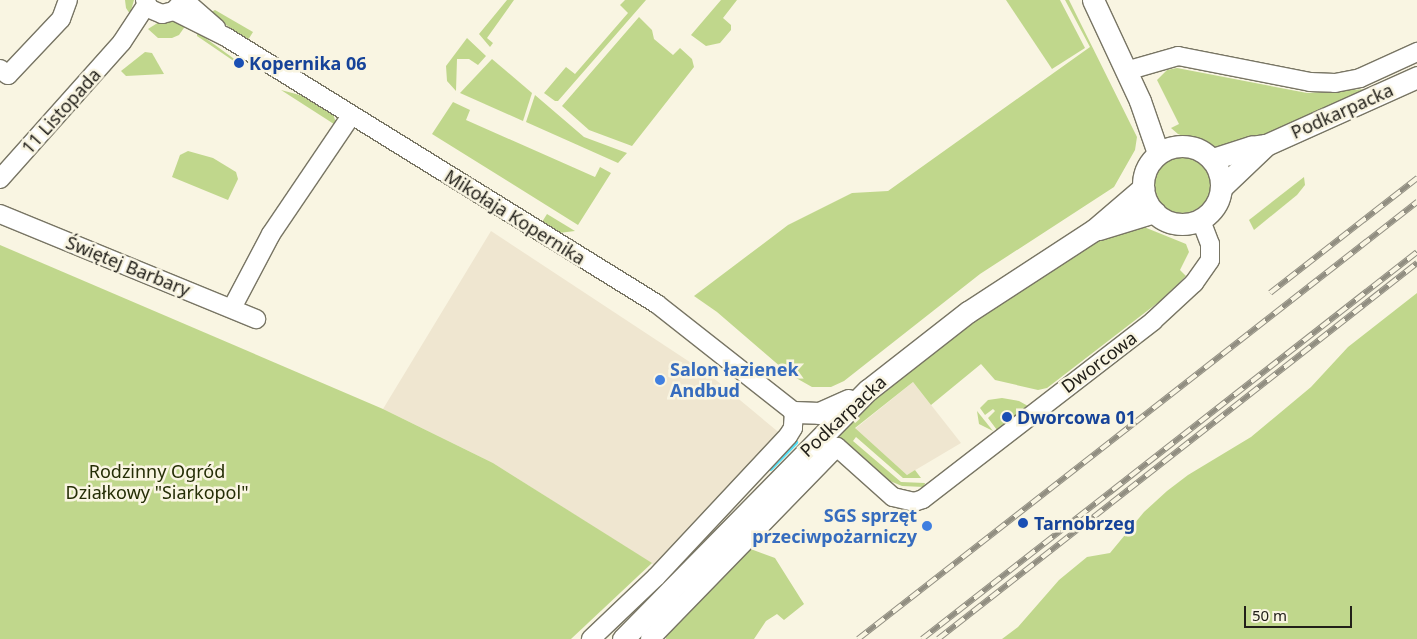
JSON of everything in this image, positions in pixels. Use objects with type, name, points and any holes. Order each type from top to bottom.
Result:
[{"type":"main road","points":[[1087,0],[1102,22]]},
{"type":"main road","points":[[1093,0],[1140,101],[1153,112],[1165,149]]},
{"type":"main road","name":"Podkarpacka","points":[[1222,187],[1266,146],[1417,77]]},
{"type":"main road","name":"Podkarpacka","points":[[1214,160],[1251,147],[1266,146]]},
{"type":"main road","points":[[1165,149],[1202,150],[1214,160],[1222,187],[1216,206],[1201,220],[1180,224],[1154,212],[1143,188],[1147,168],[1165,149]]},
{"type":"main road","name":"Podkarpacka","points":[[623,639],[868,390],[968,312],[1094,230],[1143,188]]},
{"type":"main road","name":"Podkarpacka","points":[[1094,230],[1154,212]]},
{"type":"main road","points":[[794,412],[826,412],[868,390]]},
{"type":"street","points":[[0,69],[8,75],[61,19],[68,0]]},
{"type":"street","points":[[149,6],[180,4]]},
{"type":"street","name":"Mikołaja Kopernika","points":[[180,4],[226,37],[351,116],[657,304],[794,412]]},
{"type":"street","name":"11 Listopada","points":[[0,179],[122,42],[149,6]]},
{"type":"street","points":[[1126,71],[1178,56],[1310,82],[1336,82],[1360,78],[1417,52]]},
{"type":"street","points":[[232,308],[271,234],[351,116]]},
{"type":"street","name":"Świętej Barbary","points":[[0,214],[256,319]]},
{"type":"street","name":"Dworcowa","points":[[650,639],[837,447],[893,497],[914,502],[923,499],[1153,321],[1194,283],[1210,260],[1210,244],[1201,220]]},
{"type":"street","points":[[591,639],[656,577],[788,436],[793,428],[794,412]]},
{"type":"shaded area","points":[[491,231],[711,376],[782,435],[654,565],[493,463],[383,409]]},
{"type":"shaded area","points":[[913,382],[961,443],[907,475],[855,429]]},
{"type":"green space","points":[[125,0],[134,0],[130,14],[126,8]]},
{"type":"green space","points":[[507,0],[514,0],[487,38],[493,43],[490,47],[479,34]]},
{"type":"green space","points":[[625,0],[646,0],[558,101],[544,93],[566,67],[575,74],[628,13],[620,5]]},
{"type":"green space","points":[[721,0],[737,0],[723,18],[731,25],[731,30],[720,43],[706,46],[691,35]]},
{"type":"green space","points":[[1006,0],[1060,0],[1085,48],[1052,69]]},
{"type":"green space","points":[[1065,0],[1069,0],[1137,137],[1135,150],[1114,187],[980,274],[844,381],[831,387],[812,387],[789,374],[717,312],[694,296],[788,225],[852,193],[888,191],[1090,47]]},
{"type":"green space","points":[[215,10],[253,32],[248,40],[209,13]]},
{"type":"green space","points":[[639,17],[652,30],[654,39],[673,55],[680,48],[692,59],[694,67],[632,146],[589,130],[562,106]]},
{"type":"green space","points":[[172,20],[186,25],[179,35],[172,38],[158,38],[148,29],[159,22]]},
{"type":"green space","points":[[197,32],[244,66],[244,68],[197,36]]},
{"type":"green space","points":[[467,38],[486,56],[478,65],[469,59],[457,59],[456,91],[447,81],[446,66]]},
{"type":"green space","points":[[145,52],[152,53],[164,74],[126,76],[121,71]]},
{"type":"green space","points":[[492,59],[532,93],[523,121],[460,93]]},
{"type":"green space","points":[[1177,68],[1307,93],[1366,89],[1267,135],[1218,150],[1178,134],[1171,128],[1179,124],[1157,80],[1167,70]]},
{"type":"green space","points":[[281,90],[307,97],[333,114],[337,126]]},
{"type":"green space","points":[[535,95],[584,137],[627,153],[618,163],[526,122]]},
{"type":"green space","points":[[453,102],[470,110],[466,120],[595,177],[600,167],[611,173],[578,225],[432,134]]},
{"type":"green space","points":[[188,151],[213,158],[236,172],[238,179],[228,200],[172,177],[180,155]]},
{"type":"green space","points":[[1182,155],[1193,157],[1206,168],[1211,184],[1209,195],[1198,208],[1182,213],[1171,211],[1158,200],[1153,184],[1155,173],[1166,160]]},
{"type":"green space","points":[[1304,177],[1305,185],[1297,195],[1254,230],[1249,220]]},
{"type":"green space","points":[[547,214],[575,231],[559,233],[542,222]]},
{"type":"green space","points":[[1126,223],[1131,231],[1144,227],[1186,244],[1189,252],[1180,270],[1186,276],[1160,301],[1047,388],[1038,390],[995,380],[981,364],[931,405],[913,382],[855,428],[907,475],[915,470],[921,478],[903,478],[856,437],[853,441],[901,482],[925,483],[924,487],[902,486],[890,481],[835,434],[887,385],[982,311]]},
{"type":"green space","name":"Rodzinny Ogród Działkowy \"Siarkopol\"","points":[[0,245],[383,409],[493,463],[652,563],[571,639],[0,639]]},
{"type":"green space","points":[[1417,293],[1417,639],[1002,639],[1018,627],[1059,580],[1087,557],[1110,553],[1144,512],[1167,491],[1188,475],[1251,437],[1311,387],[1348,347]]},
{"type":"green space","points":[[1002,398],[1019,401],[1028,406],[997,430],[988,418],[995,411],[993,409],[985,415],[980,408],[988,400]]},
{"type":"green space","points":[[977,411],[993,431],[979,424]]},
{"type":"green space","points":[[748,548],[775,558],[804,604],[784,620],[777,614],[766,621],[754,639],[666,639],[665,634]]},
{"type":"waterway","points":[[770,468],[795,442]]},
{"type":"railway","points":[[1270,293],[1417,178]]},
{"type":"railway","points":[[858,639],[1417,202]]},
{"type":"railway","points":[[922,639],[1417,252]]},
{"type":"railway","points":[[938,639],[1417,263]]},
{"type":"place","name":"Kopernika 06","points":[[239,63]]},
{"type":"place","name":"Salon łazienek Andbud","points":[[660,380]]},
{"type":"place","name":"Dworcowa 01","points":[[1007,417]]},
{"type":"place","name":"Tarnobrzeg","points":[[1023,523]]},
{"type":"place","name":"SGS sprzęt przeciwpożarniczy","points":[[927,526]]}]
